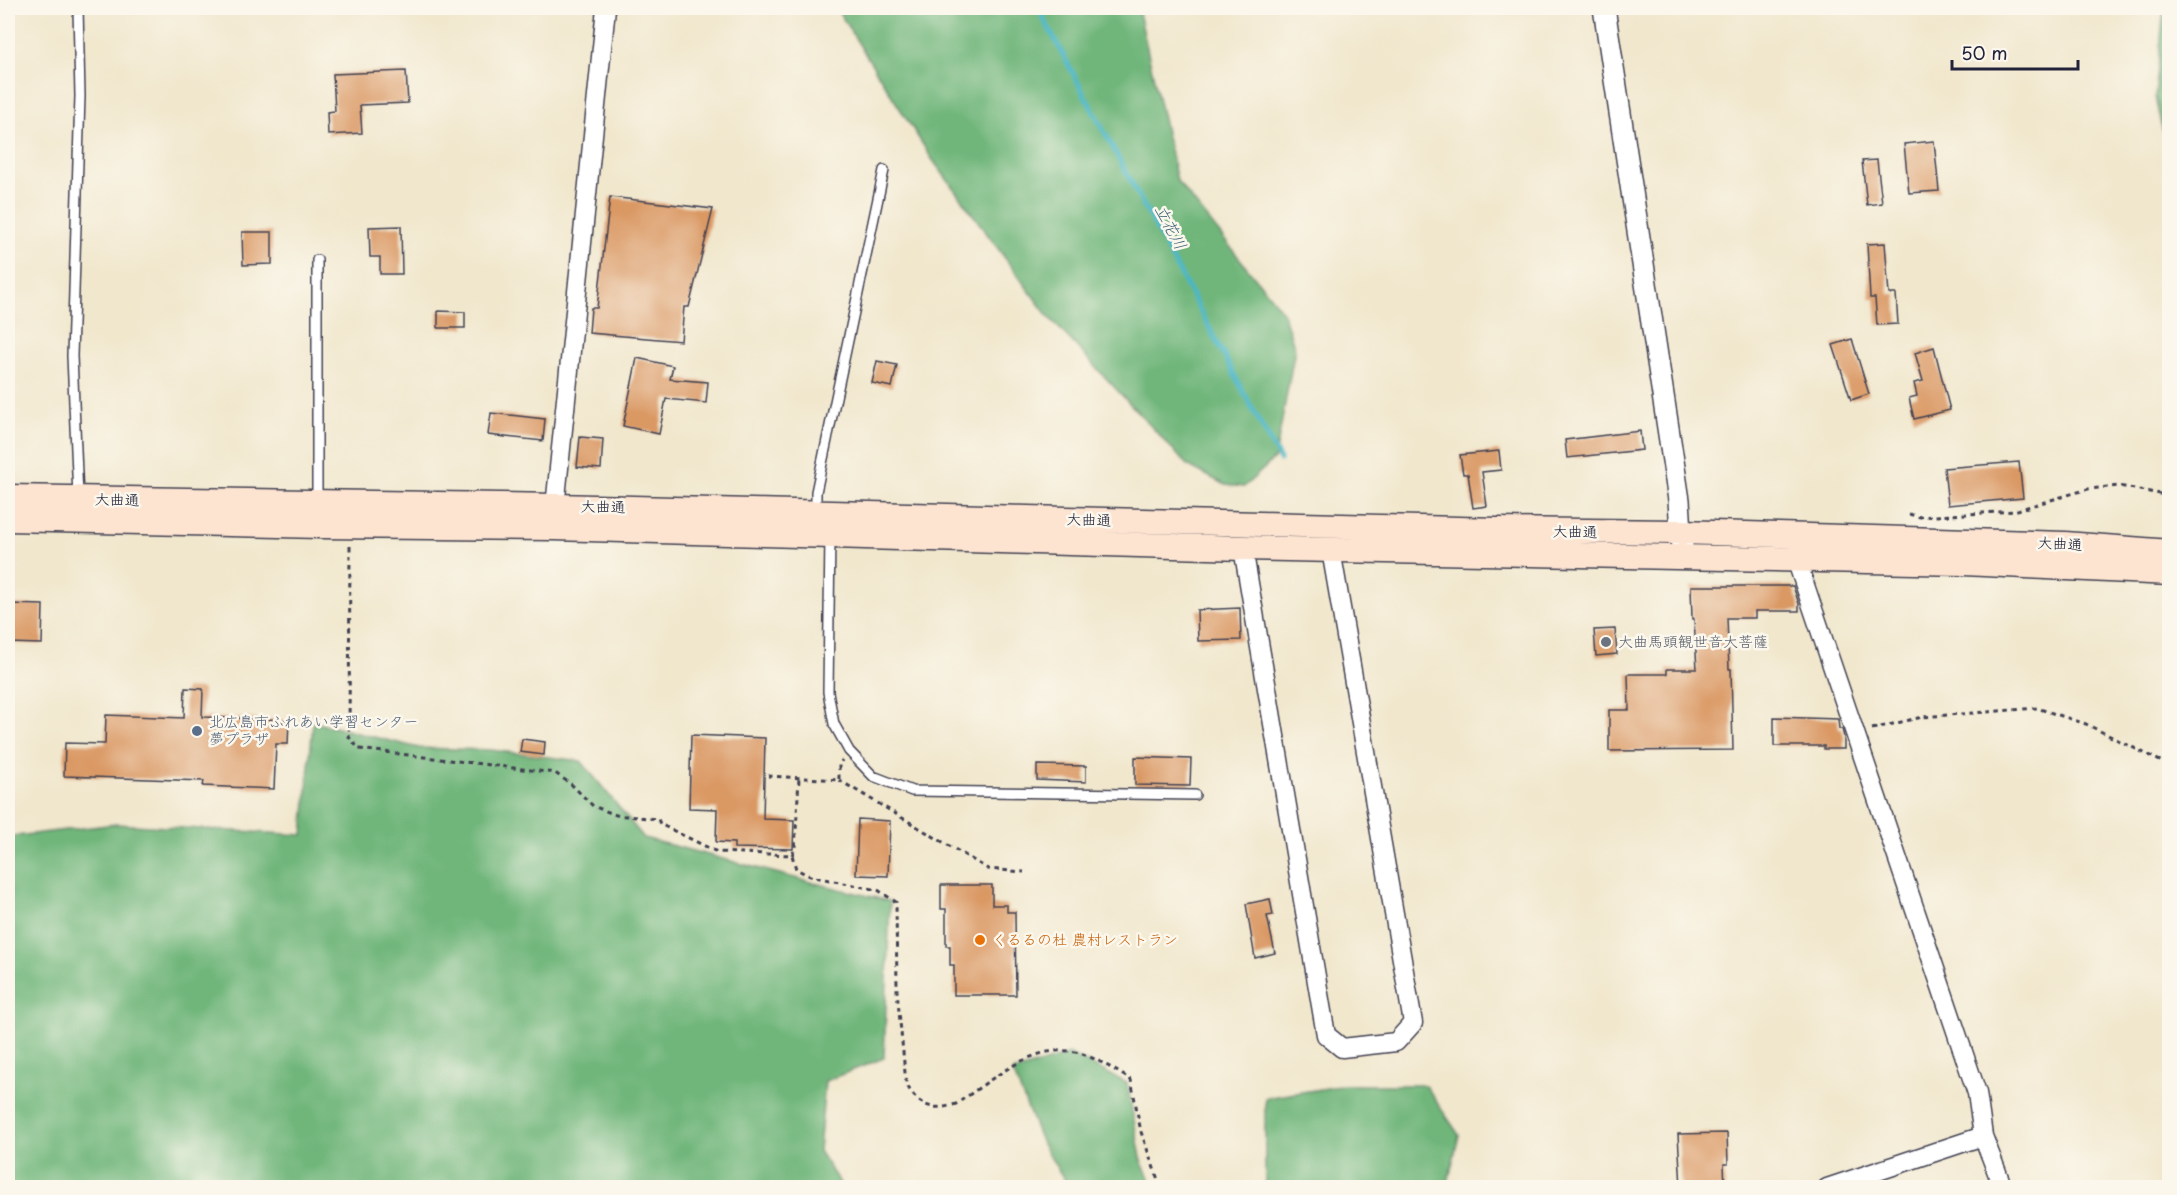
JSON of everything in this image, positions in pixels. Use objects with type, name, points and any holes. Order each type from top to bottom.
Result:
[{"type":"main road","name":"大曲通","points":[[8,497],[78,510],[350,526],[554,517]]},
{"type":"main road","name":"大曲通","points":[[8,519],[78,510],[317,502],[554,517],[823,524],[1681,532],[2065,544],[2169,552]]},
{"type":"main road","name":"大曲通","points":[[823,524],[1243,548],[1796,559],[2071,567],[2169,573]]},
{"type":"street","points":[[554,517],[606,8]]},
{"type":"street","points":[[1604,8],[1679,500],[1683,557]]},
{"type":"street","points":[[1243,548],[1326,1035],[1342,1048],[1396,1042],[1413,1023],[1331,550]]},
{"type":"street","points":[[1796,559],[1977,1093],[1983,1136],[2003,1188]]},
{"type":"street","points":[[1827,1188],[1983,1136]]},
{"type":"lane","points":[[78,8],[80,96],[72,356],[78,510]]},
{"type":"lane","points":[[884,170],[816,492],[823,524],[828,692],[834,724],[849,751],[873,776],[912,791],[1195,795]]},
{"type":"lane","points":[[317,260],[317,502]]},
{"type":"path","points":[[1910,514],[1920,517],[2014,511],[2058,496],[2119,486],[2169,496]]},
{"type":"path","points":[[350,526],[349,737],[359,749],[555,773],[571,784],[593,806],[616,815],[658,819],[660,824],[717,852],[792,855]]},
{"type":"path","points":[[1855,733],[1922,717],[2037,708],[2086,724],[2169,766]]},
{"type":"path","points":[[839,780],[839,765],[849,751]]},
{"type":"path","points":[[768,776],[839,780],[988,869],[1024,872]]},
{"type":"path","points":[[799,778],[795,849],[792,855],[796,869],[810,876],[878,890],[896,902],[897,991],[906,1083],[911,1094],[921,1104],[945,1108],[956,1104],[1027,1057],[1068,1051],[1089,1056],[1131,1080],[1141,1132],[1161,1188]]},
{"type":"green space","points":[[836,8],[1138,8],[1177,181],[1283,312],[1295,349],[1275,458],[1244,487],[1225,485],[1187,465],[1047,315],[932,159]]},
{"type":"green space","points":[[2164,8],[2170,8],[2169,162],[2155,97]]},
{"type":"green space","points":[[313,722],[419,748],[491,750],[581,761],[644,838],[890,901],[884,1058],[825,1081],[819,1151],[842,1187],[8,1187],[8,837],[116,824],[303,835]]},
{"type":"green space","points":[[1070,1054],[1127,1083],[1142,1163],[1154,1187],[1069,1187],[1042,1144],[1013,1072]]},
{"type":"green space","points":[[1346,1085],[1425,1085],[1459,1135],[1447,1187],[1265,1187],[1265,1098]]},
{"type":"building","points":[[406,71],[408,103],[360,105],[362,133],[328,135],[327,112],[335,111],[333,74]]},
{"type":"building","points":[[1934,141],[1939,191],[1909,193],[1904,144]]},
{"type":"building","points":[[1877,160],[1882,203],[1867,205],[1862,161]]},
{"type":"building","points":[[610,197],[713,209],[689,307],[684,307],[681,341],[589,333],[591,308],[597,308]]},
{"type":"building","points":[[401,226],[402,274],[380,274],[380,257],[370,257],[369,227]]},
{"type":"building","points":[[242,232],[272,232],[272,264],[243,265]]},
{"type":"building","points":[[1885,243],[1889,294],[1896,294],[1898,324],[1877,325],[1875,298],[1870,298],[1867,244]]},
{"type":"building","points":[[438,311],[465,312],[465,328],[438,328]]},
{"type":"building","points":[[1852,339],[1869,394],[1851,400],[1833,345]]},
{"type":"building","points":[[1934,347],[1950,410],[1914,419],[1909,398],[1917,396],[1914,383],[1923,381],[1915,353]]},
{"type":"building","points":[[637,358],[673,366],[670,379],[708,382],[706,403],[666,399],[659,434],[623,426]]},
{"type":"building","points":[[877,361],[897,365],[892,387],[872,383]]},
{"type":"building","points":[[491,413],[545,419],[543,441],[488,435]]},
{"type":"building","points":[[1640,431],[1642,450],[1567,458],[1565,440]]},
{"type":"building","points":[[580,437],[603,439],[601,469],[577,467]]},
{"type":"building","points":[[1499,451],[1501,470],[1482,472],[1487,506],[1473,508],[1468,474],[1463,474],[1460,455]]},
{"type":"building","points":[[2019,462],[2023,498],[1948,505],[1944,468]]},
{"type":"building","points":[[1691,586],[1793,586],[1799,611],[1755,611],[1755,618],[1727,618],[1733,750],[1609,751],[1609,710],[1629,710],[1628,674],[1667,674],[1667,669],[1697,669]]},
{"type":"building","points":[[8,604],[43,605],[42,644],[8,643]]},
{"type":"building","points":[[1240,608],[1241,640],[1198,641],[1197,610]]},
{"type":"building","name":"大曲馬頭観世音大菩薩","points":[[1615,629],[1617,654],[1596,656],[1594,630]]},
{"type":"building","name":"北広島市ふれあい学習センター 夢プラザ","points":[[185,688],[203,689],[202,717],[289,720],[288,744],[276,744],[274,789],[203,786],[204,781],[64,776],[65,743],[105,744],[106,715],[184,718]]},
{"type":"building","points":[[1774,717],[1838,719],[1839,729],[1842,729],[1844,737],[1844,749],[1824,749],[1824,746],[1774,746]]},
{"type":"building","points":[[691,735],[765,738],[763,819],[794,820],[793,849],[734,848],[734,843],[716,842],[717,809],[689,808]]},
{"type":"building","points":[[522,739],[545,742],[544,755],[520,752]]},
{"type":"building","points":[[1135,757],[1191,759],[1190,786],[1135,785]]},
{"type":"building","points":[[1037,765],[1086,766],[1086,782],[1037,780]]},
{"type":"building","points":[[858,819],[890,821],[888,876],[856,875]]},
{"type":"building","name":"くるるの杜 農村レストラン","points":[[941,885],[992,885],[992,905],[1007,905],[1007,912],[1015,912],[1016,995],[954,995],[954,965],[950,965],[950,946],[946,946],[946,909],[941,909]]},
{"type":"building","points":[[1270,899],[1273,915],[1267,916],[1275,953],[1255,958],[1246,904]]},
{"type":"building","points":[[1727,1133],[1728,1164],[1724,1164],[1725,1188],[1681,1188],[1678,1134]]},
{"type":"waterway","name":"立花川","points":[[1038,8],[1280,460]]},
{"type":"place","name":"大曲馬頭観世音大菩薩","points":[[1606,642]]},
{"type":"place","name":"北広島市ふれあい学習センター 夢プラザ","points":[[197,731]]},
{"type":"place","name":"くるるの杜 農村レストラン","points":[[980,940]]}]
